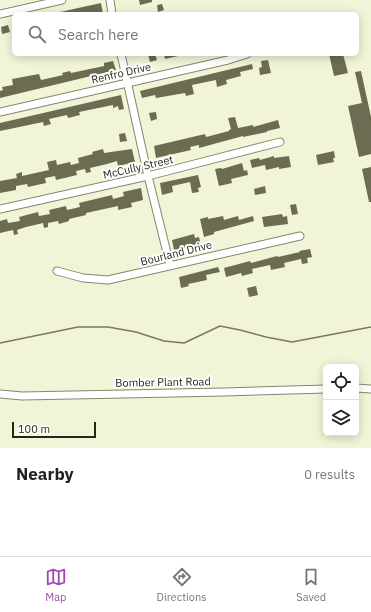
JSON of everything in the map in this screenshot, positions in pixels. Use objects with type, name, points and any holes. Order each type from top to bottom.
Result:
[{"type":"street","points":[[0,14],[62,0]]},
{"type":"street","points":[[110,0],[112,12]]},
{"type":"street","points":[[121,56],[148,176],[170,265]]},
{"type":"street","name":"Renfro Drive","points":[[0,112],[241,56]]},
{"type":"street","name":"McCully Street","points":[[0,209],[148,176],[280,142]]},
{"type":"street","name":"Bourland Drive","points":[[57,272],[84,278],[108,280],[300,236]]},
{"type":"street","points":[[359,388],[371,389]]},
{"type":"street","name":"Bomber Plant Road","points":[[0,394],[29,396],[323,389]]},
{"type":"building","points":[[139,0],[152,0],[152,2],[140,5]]},
{"type":"building","points":[[101,3],[103,12],[60,12]]},
{"type":"building","points":[[162,4],[164,10],[158,12],[157,5]]},
{"type":"building","points":[[8,25],[10,32],[2,34],[1,27]]},
{"type":"building","points":[[148,56],[156,56],[157,60],[150,62]]},
{"type":"building","points":[[164,56],[178,56],[165,59]]},
{"type":"building","points":[[329,56],[344,56],[348,73],[334,76]]},
{"type":"building","points":[[268,60],[271,73],[260,75],[259,68],[262,67],[261,61]]},
{"type":"building","points":[[113,61],[116,70],[0,98],[0,91],[3,90],[2,87],[13,85],[12,79],[39,74],[41,80],[63,75],[62,73],[70,71],[71,73],[104,66],[104,63]]},
{"type":"building","points":[[252,64],[253,69],[240,72],[241,76],[226,80],[227,84],[217,87],[216,80],[192,85],[194,94],[186,96],[185,93],[156,98],[155,95],[142,98],[140,91]]},
{"type":"building","points":[[361,71],[371,117],[371,154],[359,157],[348,106],[362,103],[355,72]]},
{"type":"building","points":[[121,95],[124,109],[119,110],[118,106],[113,108],[113,105],[79,112],[80,115],[68,118],[67,115],[49,119],[51,124],[44,126],[43,122],[0,131],[0,123]]},
{"type":"building","points":[[156,112],[157,119],[151,121],[149,113]]},
{"type":"building","points":[[235,117],[238,128],[253,125],[253,127],[278,120],[280,128],[199,148],[199,145],[190,147],[191,150],[156,158],[154,146],[205,134],[206,137],[229,131],[231,129],[228,118]]},
{"type":"building","points":[[125,133],[127,141],[120,142],[119,134]]},
{"type":"building","points":[[103,149],[104,153],[132,149],[135,162],[118,166],[117,161],[90,168],[91,172],[86,173],[85,169],[76,171],[77,175],[56,180],[55,176],[45,178],[46,183],[28,187],[27,184],[16,186],[16,190],[0,193],[0,181],[17,178],[16,174],[22,172],[22,176],[49,170],[47,162],[56,160],[57,165],[70,162],[71,165],[79,163],[78,158],[93,154],[92,152]]},
{"type":"building","points":[[334,151],[334,162],[318,165],[316,155]]},
{"type":"building","points":[[274,156],[274,158],[289,156],[291,167],[279,169],[279,167],[266,170],[265,165],[252,168],[250,160],[259,158],[260,160]]},
{"type":"building","points":[[242,163],[244,171],[247,170],[248,175],[231,179],[232,183],[219,186],[215,169],[222,169]]},
{"type":"building","points":[[371,167],[371,202],[369,202],[362,169]]},
{"type":"building","points":[[198,175],[201,187],[198,188],[199,192],[192,193],[190,182],[172,186],[173,192],[162,195],[160,183]]},
{"type":"building","points":[[265,186],[266,193],[255,195],[254,189]]},
{"type":"building","points":[[141,188],[143,200],[131,203],[132,207],[118,210],[118,206],[86,213],[86,215],[69,219],[69,221],[59,224],[58,221],[48,223],[48,227],[44,228],[43,223],[26,227],[17,230],[18,234],[14,235],[13,230],[0,233],[0,221],[7,219],[8,223],[20,221],[19,217],[38,212],[39,216],[50,214],[49,210],[66,206],[67,210],[80,207],[79,203],[112,195],[113,199],[124,196],[123,192]]},
{"type":"building","points":[[296,204],[298,214],[292,215],[290,205]]},
{"type":"building","points":[[282,214],[283,217],[287,216],[288,224],[264,227],[262,217]]},
{"type":"building","points":[[223,216],[224,220],[238,216],[239,220],[253,216],[254,221],[214,232],[214,234],[204,237],[200,219]]},
{"type":"building","points":[[194,234],[195,238],[199,237],[202,251],[196,253],[195,246],[174,250],[172,240]]},
{"type":"building","points":[[310,249],[312,257],[307,258],[308,263],[302,264],[301,259],[284,263],[285,267],[271,270],[270,265],[252,269],[253,273],[242,276],[241,273],[226,277],[224,268],[250,261],[251,263]]},
{"type":"building","points":[[218,267],[220,272],[206,275],[207,280],[188,284],[189,286],[181,288],[179,277]]},
{"type":"building","points":[[256,286],[258,295],[249,297],[247,288]]},
{"type":"waterway","points":[[0,343],[78,327],[108,327],[136,332],[164,341],[184,343],[220,326],[292,342],[371,327]]}]
